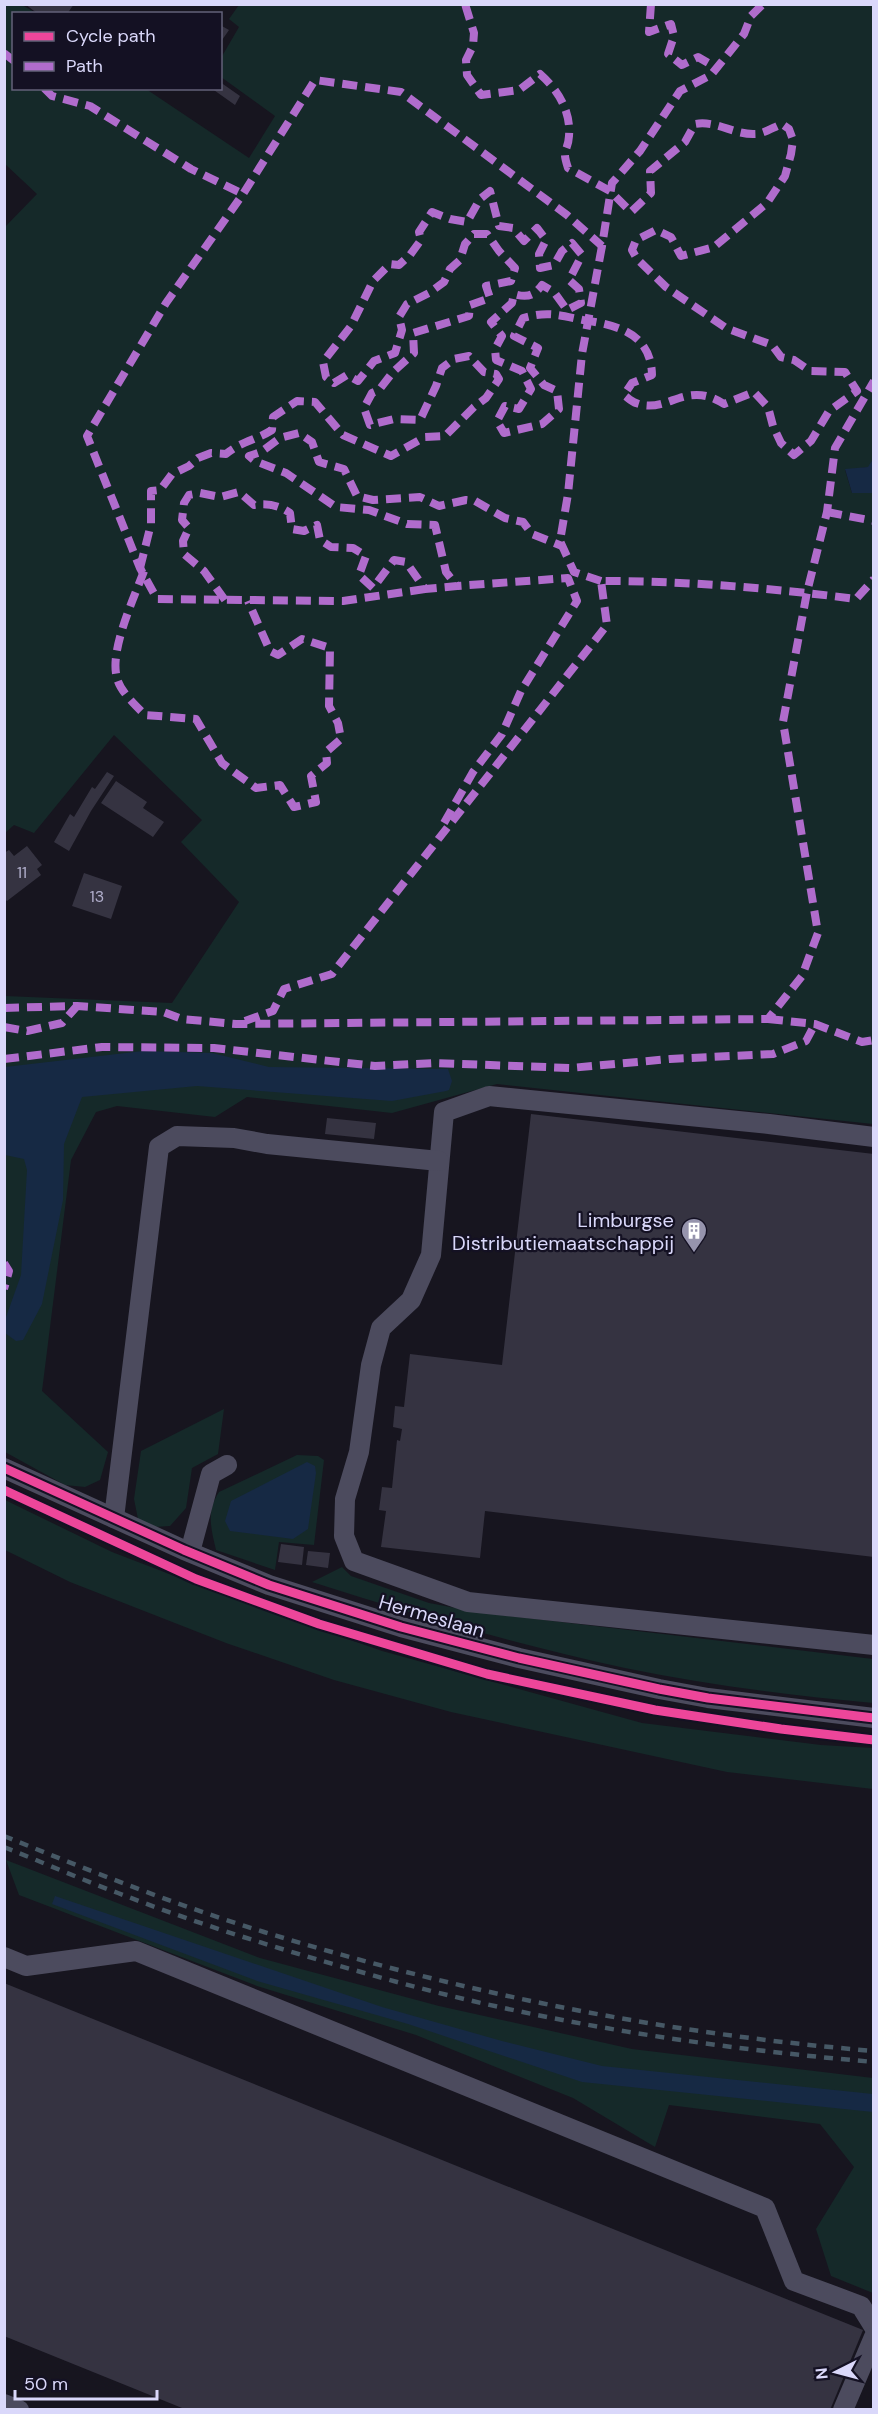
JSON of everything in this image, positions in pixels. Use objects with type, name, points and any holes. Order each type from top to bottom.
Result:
[{"type":"street","points":[[873,1137],[769,1124],[489,1096],[444,1112],[431,1255],[411,1300],[381,1328],[371,1365],[359,1452],[345,1499],[345,1536],[354,1561],[468,1602],[873,1645]]},
{"type":"street","points":[[114,1518],[159,1147],[177,1136],[234,1138],[267,1144],[439,1161]]},
{"type":"street","points":[[190,1552],[211,1474],[227,1465]]},
{"type":"street","name":"Hermeslaan","points":[[4,1468],[269,1585],[390,1624],[519,1658],[708,1698],[873,1718]]},
{"type":"street","points":[[4,1957],[26,1966],[136,1951],[765,2208],[794,2281],[861,2306],[873,2327]]},
{"type":"street","points":[[843,2409],[873,2337]]},
{"type":"street","points":[[4,2404],[19,2409]]},
{"type":"green space","points":[[5,5],[22,5],[34,12],[12,12],[12,90],[147,90],[249,158],[275,116],[222,78],[222,56],[239,27],[229,19],[239,5],[873,5],[873,459],[869,467],[845,470],[852,493],[874,493],[873,1124],[497,1084],[392,1113],[247,1097],[215,1117],[117,1106],[96,1112],[71,1160],[42,1391],[108,1452],[100,1480],[85,1487],[65,1485],[5,1452],[5,996],[172,1003],[239,902],[181,842],[202,820],[114,735],[34,833],[14,825],[5,833],[5,227],[37,194],[5,164]]},
{"type":"green space","points":[[224,1409],[218,1454],[192,1468],[186,1508],[170,1526],[154,1527],[138,1519],[134,1499],[141,1451]]},
{"type":"green space","points":[[297,1455],[318,1456],[324,1460],[314,1545],[279,1542],[275,1570],[216,1550],[211,1527],[211,1513],[219,1492]]},
{"type":"green space","points":[[5,1500],[112,1552],[242,1602],[382,1651],[642,1723],[821,1745],[873,1748],[873,1789],[727,1772],[451,1712],[334,1680],[226,1643],[70,1582],[5,1550]]},
{"type":"green space","points":[[342,1567],[351,1576],[429,1603],[477,1612],[873,1659],[873,1703],[749,1689],[625,1668],[467,1629],[312,1582]]},
{"type":"green space","points":[[6,1860],[260,1958],[439,2006],[632,2049],[873,2078],[873,2293],[831,2276],[816,2229],[854,2167],[820,2124],[669,2105],[655,2147],[573,2098],[416,2035],[257,1986],[19,1895]]},
{"type":"water","points":[[873,459],[873,493],[852,493],[845,469],[868,467]]},
{"type":"water","points":[[143,1051],[212,1053],[269,1067],[448,1069],[452,1081],[449,1090],[446,1091],[392,1101],[197,1086],[82,1097],[64,1144],[63,1200],[42,1304],[23,1340],[16,1341],[5,1333],[5,1320],[21,1275],[27,1170],[24,1159],[5,1155],[5,1067]]},
{"type":"water","points":[[307,1462],[315,1466],[316,1473],[308,1529],[293,1539],[230,1531],[225,1521],[231,1501]]},
{"type":"water","points":[[55,1896],[382,2007],[502,2041],[602,2066],[873,2094],[873,2112],[582,2082],[408,2024],[257,1981],[52,1904]]},
{"type":"building","points":[[25,4],[74,4],[68,12],[35,12]]},
{"type":"building","points":[[222,26],[229,30],[222,40]]},
{"type":"building","points":[[222,83],[240,96],[235,105],[214,90],[222,90]]},
{"type":"building","points":[[107,772],[114,776],[69,851],[54,842],[70,814],[74,817],[92,787],[95,789]]},
{"type":"building","points":[[116,781],[147,802],[143,808],[164,822],[153,837],[101,803]]},
{"type":"building","points":[[27,846],[42,865],[37,869],[41,875],[7,901],[4,898],[4,853],[9,850],[14,856]]},
{"type":"building","points":[[84,873],[122,886],[111,919],[72,906]]},
{"type":"building","name":"Limburgse Distributiemaatschappij","points":[[531,1114],[874,1154],[874,1557],[485,1511],[480,1558],[381,1547],[386,1511],[379,1510],[382,1487],[392,1488],[397,1440],[400,1441],[402,1429],[393,1427],[395,1406],[404,1407],[410,1354],[502,1365]]},
{"type":"building","points":[[327,1118],[376,1123],[374,1139],[325,1134]]},
{"type":"building","points":[[281,1544],[304,1547],[302,1565],[278,1562]]},
{"type":"building","points":[[308,1551],[330,1553],[328,1568],[306,1565]]},
{"type":"building","points":[[4,1983],[863,2330],[830,2410],[187,2410],[4,2336]]},
{"type":"railway","points":[[4,1836],[198,1911],[339,1954],[414,1974],[490,1992],[642,2022],[796,2044],[874,2051]]},
{"type":"railway","points":[[4,1847],[104,1888],[217,1929],[318,1960],[446,1995],[628,2032],[751,2049],[874,2062]]},
{"type":"marked path","points":[[140,568],[151,524],[151,491],[160,490],[172,474],[189,466],[198,458],[211,453],[226,454],[272,430],[273,417],[297,401],[315,402],[343,435],[391,456],[425,437],[445,436],[486,398],[499,379],[496,374],[484,372],[469,356],[454,359],[442,368],[420,420],[394,419],[370,425],[364,408],[372,393],[379,390],[393,372],[414,353],[413,333],[469,316],[470,305],[490,298],[486,286],[511,281],[515,268],[487,234],[474,234],[465,244],[460,260],[450,269],[444,282],[407,304],[399,317],[402,330],[395,353],[374,361],[358,381],[347,375],[334,383],[326,377],[323,362],[351,326],[373,281],[390,264],[399,265],[421,240],[419,232],[432,212],[467,222],[480,199],[490,191],[499,226],[513,228],[524,241],[537,228],[546,240],[539,254],[540,268],[554,265],[562,251],[572,243],[582,255],[569,280],[579,289],[581,303],[567,310],[554,292],[542,285],[530,295],[514,294],[512,303],[491,322],[502,336],[495,349],[496,360],[522,371],[531,389],[519,409],[505,406],[497,421],[504,433],[542,424],[559,409],[557,391],[544,385],[530,368],[538,348],[514,336],[523,318],[546,314],[608,325],[639,340],[646,349],[652,375],[632,383],[624,395],[634,402],[657,405],[699,395],[711,397],[724,404],[754,392],[768,407],[781,443],[794,455],[811,441],[829,411],[857,391],[845,372],[810,371],[794,360],[781,357],[772,345],[726,328],[666,287],[637,259],[632,250],[636,240],[656,230],[671,237],[681,256],[714,247],[767,203],[785,176],[793,140],[789,129],[782,124],[761,133],[747,134],[710,124],[695,124],[685,142],[650,171],[651,193],[631,212],[610,191],[568,168],[565,153],[568,141],[568,118],[558,94],[540,74],[519,90],[481,95],[467,75],[466,60],[473,46],[474,33],[465,4]]},
{"type":"marked path","points":[[651,4],[649,32],[671,24],[674,36],[668,54],[682,65],[698,57],[715,67]]},
{"type":"marked path","points":[[425,589],[343,601],[157,599],[140,568],[87,436],[166,303],[243,194],[315,80],[401,92],[567,215],[602,246],[612,183],[640,151],[680,91],[711,75],[744,34],[751,16],[763,4]]},
{"type":"marked path","points":[[4,53],[12,59]]},
{"type":"marked path","points":[[46,90],[52,96],[90,106],[191,169],[243,194]]},
{"type":"marked path","points":[[601,581],[574,572],[560,541],[568,494],[582,354],[602,246]]},
{"type":"marked path","points":[[4,1008],[77,1006],[163,1012],[182,1019],[236,1024],[768,1019],[802,976],[818,933],[783,722],[807,592],[827,512],[835,448],[874,381]]},
{"type":"marked path","points":[[225,600],[204,571],[184,554],[183,541],[189,528],[182,520],[184,503],[189,495],[200,493],[220,497],[239,492],[254,505],[273,505],[290,513],[292,529],[304,531],[317,525],[320,540],[331,547],[353,548],[366,556],[359,575],[373,588],[394,560],[406,562],[425,589],[457,586],[446,572],[435,525],[407,524],[369,510],[336,507],[286,473],[255,461],[249,456],[261,452],[280,438],[299,433],[312,442],[319,462],[344,469],[357,496],[373,500],[420,497],[439,506],[466,500],[475,501],[505,518],[523,522],[532,534],[562,546]]},
{"type":"marked path","points":[[827,512],[874,521]]},
{"type":"marked path","points":[[144,571],[124,624],[116,654],[117,678],[125,693],[145,715],[196,719],[222,763],[256,788],[280,785],[294,807],[316,802],[311,776],[327,763],[326,752],[341,739],[338,723],[329,706],[330,648],[302,639],[278,655],[270,651],[248,601]]},
{"type":"marked path","points":[[444,823],[473,772],[502,734],[521,691],[577,601],[568,578],[457,586]]},
{"type":"marked path","points":[[245,1021],[273,1011],[284,989],[332,974],[607,625],[601,581],[729,586],[856,599],[874,579]]},
{"type":"marked path","points":[[4,1027],[27,1031],[62,1023],[77,1006]]},
{"type":"marked path","points":[[768,1019],[815,1024],[862,1042],[874,1040]]},
{"type":"marked path","points":[[4,1059],[102,1047],[214,1048],[375,1066],[435,1063],[570,1068],[670,1059],[773,1054],[806,1041],[815,1024]]},
{"type":"marked path","points":[[4,1263],[9,1271],[4,1289]]},
{"type":"cycle path","points":[[4,1468],[184,1550],[269,1585],[401,1627],[519,1658],[659,1689],[708,1698],[874,1718]]},
{"type":"cycle path","points":[[4,1490],[196,1579],[319,1624],[487,1674],[655,1710],[874,1740]]},
{"type":"place","name":"Limburgse Distributiemaatschappij","points":[[694,1254]]}]
